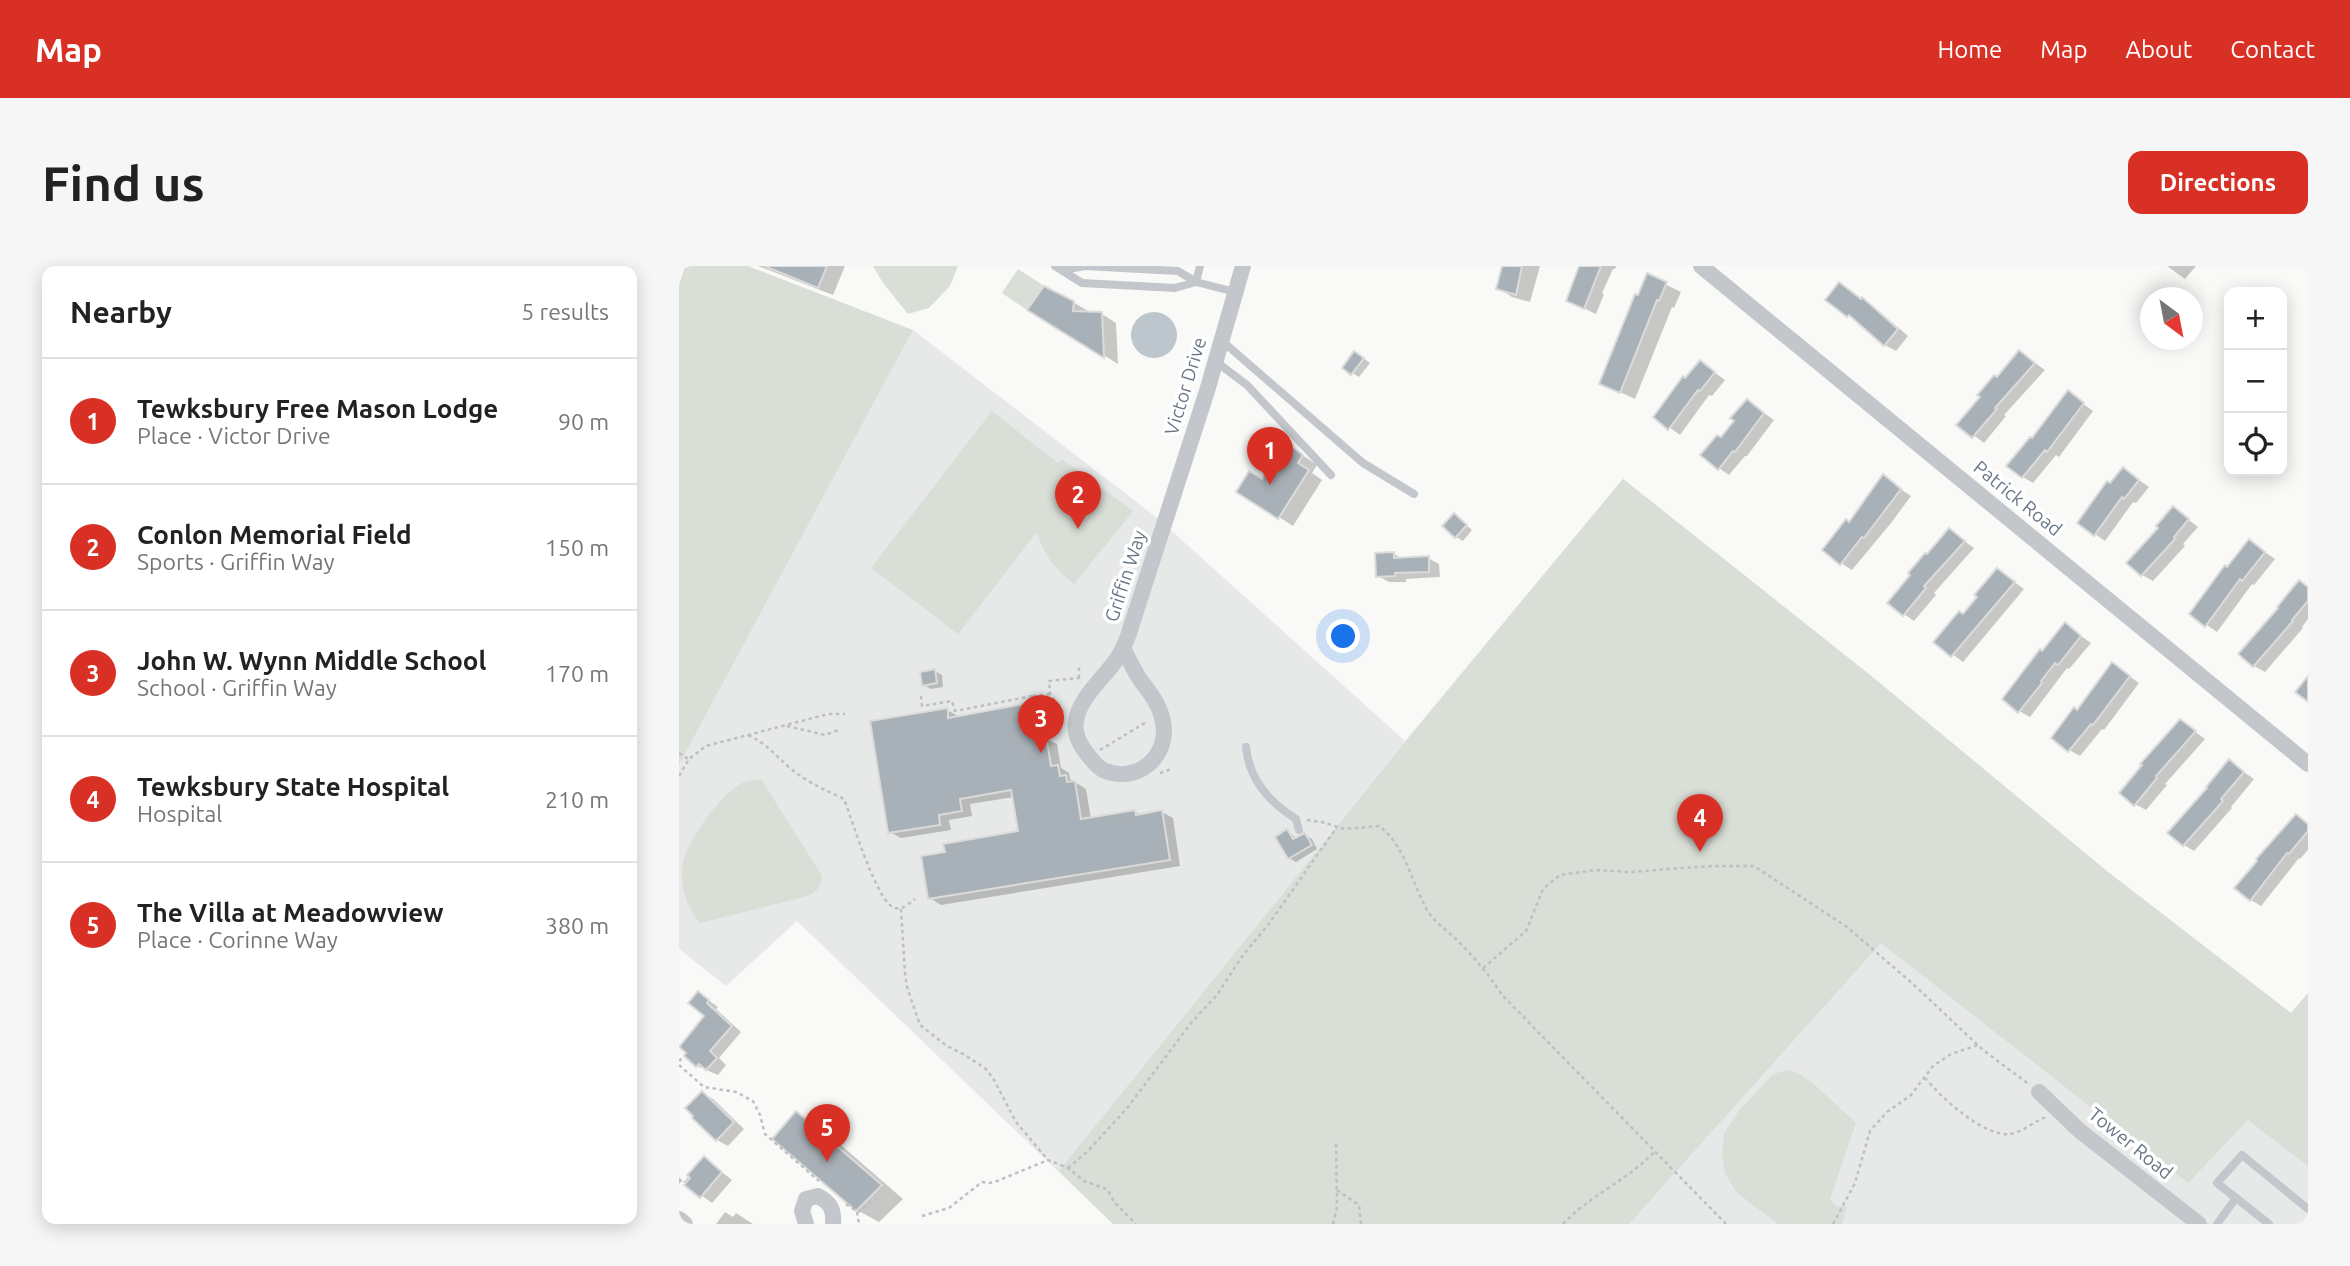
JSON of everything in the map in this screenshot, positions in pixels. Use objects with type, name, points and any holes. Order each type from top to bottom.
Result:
[{"type":"street","name":"Victor Drive","points":[[1166,517],[1243,266]]},
{"type":"street","name":"Patrick Road","points":[[1701,266],[2308,764]]},
{"type":"street","name":"Griffin Way","points":[[1123,648],[1140,679],[1155,698],[1164,723],[1164,742],[1153,761],[1135,773],[1119,775],[1101,769],[1089,756],[1076,735],[1076,719],[1084,701],[1123,648],[1166,517]]},
{"type":"street","name":"Tower Road","points":[[2039,1091],[2080,1131],[2199,1224]]},
{"type":"street","points":[[806,1224],[803,1205],[806,1199],[818,1196],[828,1201],[833,1209],[833,1224]]},
{"type":"street","points":[[679,1219],[685,1224]]},
{"type":"lane","points":[[1059,268],[1085,266],[1178,271],[1196,282],[1235,292]]},
{"type":"lane","points":[[1196,282],[1200,266]]},
{"type":"lane","points":[[1059,268],[1082,283],[1175,288],[1196,282]]},
{"type":"lane","points":[[1221,340],[1363,463],[1414,494]]},
{"type":"lane","points":[[1215,361],[1247,385],[1331,475]]},
{"type":"lane","points":[[1246,747],[1247,762],[1257,784],[1282,810],[1296,818],[1299,830]]},
{"type":"lane","points":[[2269,1224],[2217,1183],[2242,1155],[2308,1209]]},
{"type":"lane","points":[[2217,1224],[2236,1198]]},
{"type":"path","points":[[1079,667],[1079,678]]},
{"type":"path","points":[[921,696],[922,706],[952,701],[955,710],[1050,694]]},
{"type":"path","points":[[1032,696],[1038,736],[1062,732]]},
{"type":"path","points":[[679,776],[689,759],[706,746],[828,714],[845,714]]},
{"type":"path","points":[[1089,756],[1161,715]]},
{"type":"path","points":[[784,725],[825,735],[841,730]]},
{"type":"path","points":[[748,735],[769,746],[791,769],[815,786],[844,799],[884,901],[893,908],[901,909],[915,899]]},
{"type":"path","points":[[679,753],[689,759]]},
{"type":"path","points":[[1296,818],[1344,829],[1379,826],[1386,831],[1409,870],[1428,911],[1483,968],[1502,995],[1726,1224]]},
{"type":"path","points":[[1068,1168],[1089,1151],[1128,1107],[1191,1023],[1217,995],[1337,827]]},
{"type":"path","points":[[1483,968],[1527,931],[1543,889],[1560,874],[1595,870],[1630,872],[1754,866],[1847,927],[1913,984],[1977,1045],[2039,1091]]},
{"type":"path","points":[[901,909],[905,973],[917,1020],[937,1039],[986,1069],[1001,1091],[1016,1122],[1048,1160],[1068,1168],[1084,1181],[1107,1189],[1115,1203],[1136,1224]]},
{"type":"path","points":[[1833,1224],[1855,1183],[1870,1131],[1887,1112],[1911,1096],[1933,1066],[1977,1045]]},
{"type":"path","points":[[684,1056],[679,1063],[703,1087],[736,1092],[753,1101],[765,1134],[826,1187]]},
{"type":"path","points":[[1926,1078],[1949,1104],[1995,1132],[2015,1133],[2060,1111]]},
{"type":"path","points":[[1333,1224],[1337,1207],[1336,1140]]},
{"type":"path","points":[[1563,1224],[1590,1199],[1640,1166],[1654,1152]]},
{"type":"path","points":[[922,1216],[949,1208],[982,1182],[997,1181],[1048,1160]]},
{"type":"path","points":[[1336,1189],[1359,1205],[1361,1224]]},
{"type":"path","points":[[856,1212],[864,1210],[876,1199]]},
{"type":"path","points":[[844,1203],[856,1212],[859,1224]]},
{"type":"shaded area","points":[[685,266],[748,266],[913,330],[679,765],[679,285]]},
{"type":"shaded area","points":[[873,266],[958,266],[950,286],[929,308],[908,314]]},
{"type":"shaded area","points":[[1018,269],[1044,286],[1027,310],[1002,293]]},
{"type":"shaded area","points":[[1154,312],[1163,313],[1170,319],[1176,326],[1176,344],[1170,351],[1163,357],[1154,358],[1145,357],[1138,351],[1132,344],[1131,335],[1132,326],[1138,319],[1145,313]]},
{"type":"shaded area","points":[[913,330],[1156,517],[1405,741],[1623,479],[1875,679],[2108,872],[2291,1013],[2308,993],[2308,1224],[1113,1224],[797,921],[726,986],[679,949],[679,765]]},
{"type":"shaded area","points":[[992,411],[1058,463],[1062,459],[1133,511],[1074,584],[1051,561],[1037,532],[958,634],[871,568]]},
{"type":"shaded area","points":[[1623,479],[1875,679],[2108,872],[2291,1013],[2308,993],[2308,1166],[2248,1120],[2188,1183],[1881,943],[1629,1224],[1113,1224],[1059,1171],[1406,741]]},
{"type":"shaded area","points":[[761,779],[822,876],[820,886],[808,896],[700,923],[687,902],[683,886],[682,870],[686,852],[698,830],[723,798],[740,784]]},
{"type":"shaded area","points":[[1789,1070],[1815,1085],[1856,1123],[1830,1199],[1836,1207],[1847,1206],[1842,1224],[1778,1224],[1736,1192],[1725,1173],[1722,1153],[1724,1134],[1738,1112],[1773,1074]]},
{"type":"building","points":[[764,266],[827,266],[818,288]]},
{"type":"building","points":[[1502,266],[1522,266],[1516,295],[1496,289]]},
{"type":"building","points":[[1579,266],[1601,266],[1584,309],[1566,301]]},
{"type":"building","points":[[1647,273],[1667,282],[1659,301],[1657,300],[1620,393],[1599,384],[1635,294],[1638,295]]},
{"type":"building","points":[[1839,282],[1861,299],[1862,297],[1898,329],[1884,346],[1849,315],[1847,317],[1825,300]]},
{"type":"building","points":[[1044,286],[1074,301],[1073,311],[1102,312],[1104,358],[1027,310]]},
{"type":"building","points":[[2019,350],[2035,363],[1972,438],[1956,425],[1980,397],[1977,395],[1994,375],[1997,377]]},
{"type":"building","points":[[1354,351],[1364,358],[1351,375],[1342,368]]},
{"type":"building","points":[[1700,360],[1715,372],[1668,430],[1653,417],[1683,376],[1685,378]]},
{"type":"building","points":[[2068,390],[2084,403],[2047,452],[2045,450],[2022,478],[2006,466],[2030,437],[2032,438]]},
{"type":"building","points":[[1747,399],[1764,413],[1718,470],[1700,455],[1717,435],[1721,437],[1734,421],[1730,418]]},
{"type":"building","points":[[1291,446],[1303,455],[1298,463],[1309,470],[1278,519],[1236,492],[1249,471],[1262,479],[1265,474],[1268,476],[1285,449],[1288,451]]},
{"type":"building","points":[[2123,467],[2139,480],[2124,499],[2122,497],[2094,536],[2077,523],[2107,481],[2110,483]]},
{"type":"building","points":[[1883,474],[1901,489],[1840,565],[1822,550],[1846,519],[1849,522]]},
{"type":"building","points":[[2173,506],[2189,519],[2175,539],[2141,576],[2126,563],[2158,528],[2156,526]]},
{"type":"building","points":[[1454,513],[1467,525],[1455,538],[1442,526]]},
{"type":"building","points":[[1949,528],[1965,541],[1924,586],[1926,588],[1903,616],[1887,603],[1910,575],[1908,573]]},
{"type":"building","points":[[2249,539],[2265,552],[2242,581],[2240,579],[2205,627],[2189,614],[2225,565],[2227,567]]},
{"type":"building","points":[[1394,552],[1394,558],[1429,556],[1429,572],[1395,573],[1395,576],[1376,577],[1375,553]]},
{"type":"building","points":[[1997,568],[2015,582],[1951,657],[1933,642],[1959,611],[1963,614],[1977,597],[1974,595]]},
{"type":"building","points":[[2299,580],[2308,587],[2308,601],[2253,667],[2238,654]]},
{"type":"building","points":[[2065,622],[2081,636],[2058,665],[2055,663],[2018,713],[2002,699],[2040,649],[2042,651]]},
{"type":"building","points":[[2112,662],[2130,676],[2093,725],[2091,724],[2068,752],[2051,738],[2074,707],[2077,710]]},
{"type":"building","points":[[935,669],[937,683],[922,686],[920,672]]},
{"type":"building","points":[[2308,676],[2308,702],[2295,692]]},
{"type":"building","points":[[1029,703],[1035,738],[1046,736],[1051,766],[1058,765],[1060,776],[1066,775],[1067,782],[1075,781],[1081,819],[1135,810],[1136,815],[1162,810],[1170,860],[928,899],[921,856],[945,852],[943,844],[1018,831],[1011,790],[960,799],[962,811],[939,815],[940,825],[888,833],[870,721],[948,708],[948,718]]},
{"type":"building","points":[[2180,719],[2196,731],[2156,776],[2134,806],[2119,793],[2142,765],[2140,764]]},
{"type":"building","points":[[2229,759],[2244,772],[2221,799],[2223,801],[2183,846],[2167,833]]},
{"type":"building","points":[[2296,814],[2308,824],[2308,831],[2289,854],[2287,853],[2250,901],[2234,888]]},
{"type":"building","points":[[1287,829],[1293,839],[1305,833],[1312,845],[1288,859],[1275,837]]},
{"type":"building","points":[[698,991],[732,1026],[710,1051],[717,1058],[706,1070],[699,1064],[696,1067],[679,1047],[704,1016],[688,1003]]},
{"type":"building","points":[[702,1091],[734,1122],[716,1141],[685,1108]]},
{"type":"building","points":[[796,1111],[882,1185],[856,1211],[772,1139]]},
{"type":"building","points":[[704,1156],[722,1172],[700,1198],[684,1185],[690,1178],[687,1175]]},
{"type":"place","name":"Tewksbury Free Mason Lodge","points":[[1270,485]]},
{"type":"place","name":"Conlon Memorial Field","points":[[1078,529]]},
{"type":"place","name":"John W. Wynn Middle School","points":[[1041,753]]},
{"type":"place","name":"Tewksbury State Hospital","points":[[1700,852]]},
{"type":"place","name":"The Villa at Meadowview","points":[[827,1162]]}]
